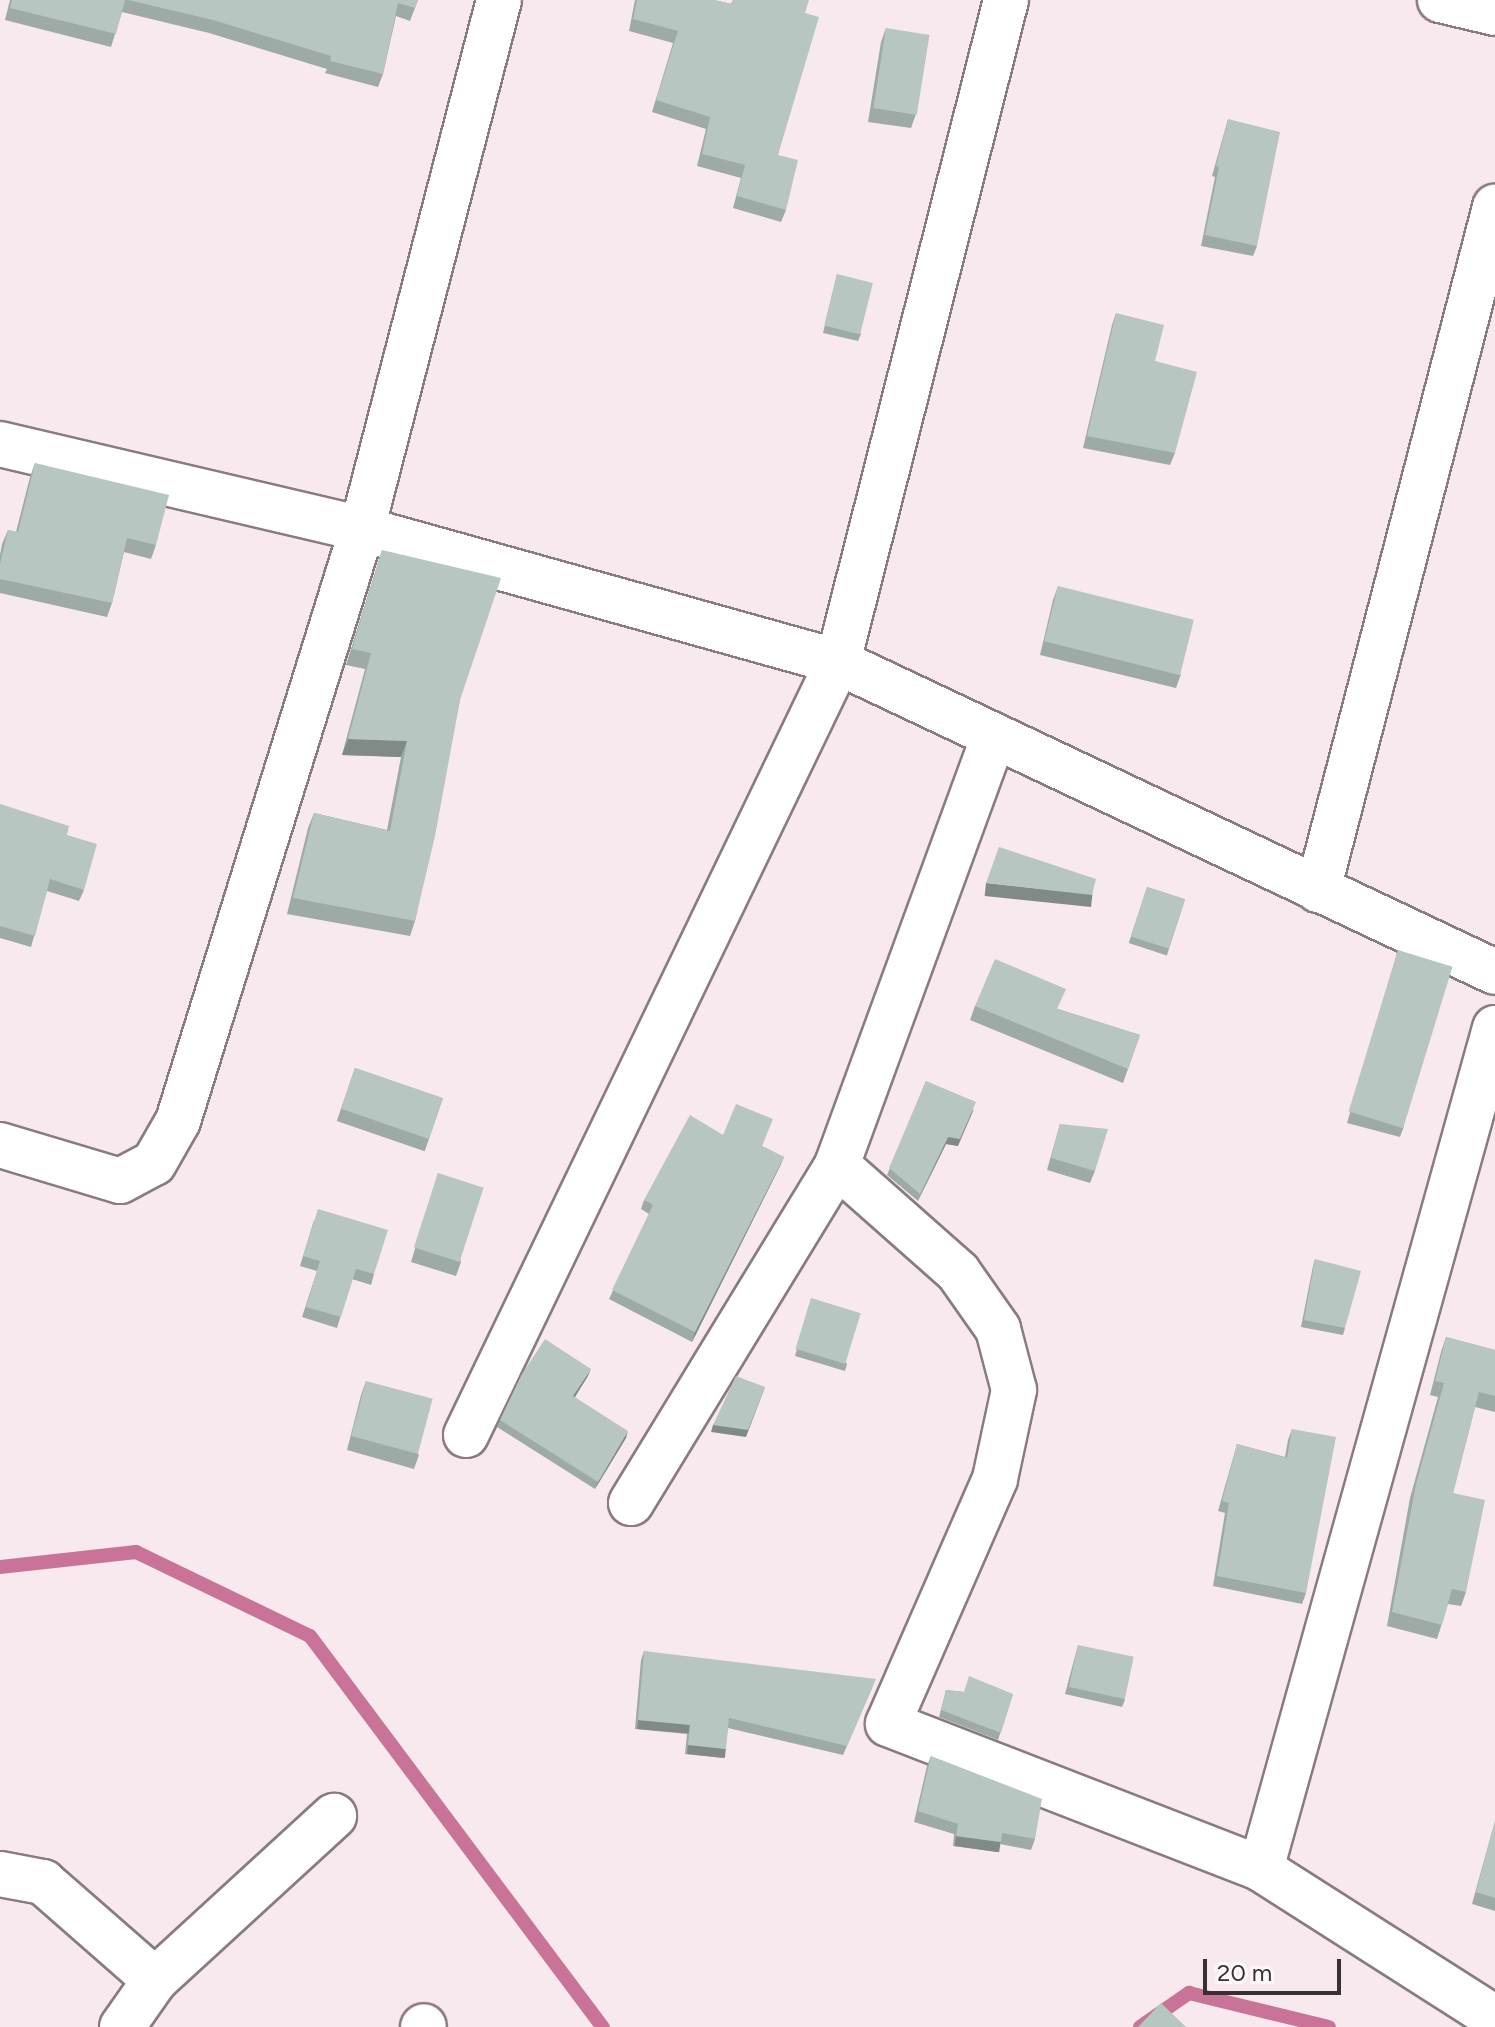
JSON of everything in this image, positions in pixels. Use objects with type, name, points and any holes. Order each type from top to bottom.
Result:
[{"type":"street","points":[[0,1145],[120,1181],[154,1163],[178,1121],[362,529],[499,0]]},
{"type":"street","points":[[466,1435],[838,662],[1006,0]]},
{"type":"street","points":[[1440,0],[1495,13]]},
{"type":"street","points":[[1318,890],[1495,207]]},
{"type":"street","points":[[0,444],[362,529],[838,662],[1495,972]]},
{"type":"street","points":[[631,1503],[837,1165],[994,736]]},
{"type":"street","points":[[1261,1869],[1495,1028]]},
{"type":"street","points":[[837,1165],[958,1272],[998,1329],[1014,1390],[995,1479],[888,1724],[1261,1869],[1495,2018]]},
{"type":"street","points":[[122,2027],[155,1980],[334,1816]]},
{"type":"street","points":[[0,1874],[43,1882],[155,1980]]},
{"type":"building","points":[[12,0],[125,0],[116,34],[10,8]]},
{"type":"building","points":[[128,0],[418,0],[415,8],[398,3],[383,74],[330,61],[331,56],[213,20]]},
{"type":"building","points":[[637,0],[714,0],[732,4],[733,0],[809,0],[805,13],[819,17],[778,155],[798,160],[786,210],[737,196],[745,165],[702,154],[710,117],[656,100],[678,31],[633,19]]},
{"type":"building","points":[[886,28],[929,35],[917,115],[873,108]]},
{"type":"building","points":[[1228,119],[1280,132],[1257,246],[1205,235],[1219,167],[1216,166]]},
{"type":"building","points":[[837,274],[873,283],[860,334],[824,325]]},
{"type":"building","points":[[1116,313],[1164,325],[1155,361],[1197,372],[1175,453],[1087,436]]},
{"type":"building","points":[[35,463],[169,495],[156,545],[127,538],[112,603],[0,579],[0,564],[8,530],[18,532]]},
{"type":"building","points":[[382,550],[501,578],[460,700],[435,836],[415,921],[293,898],[314,813],[390,831],[407,741],[348,739],[371,653],[352,649]]},
{"type":"building","points":[[1058,586],[1194,620],[1180,675],[1044,641]]},
{"type":"building","points":[[0,804],[69,826],[67,835],[97,844],[84,890],[50,879],[35,936],[0,926]]},
{"type":"building","points":[[999,847],[1096,879],[1092,895],[986,883]]},
{"type":"building","points":[[1147,887],[1185,899],[1169,949],[1131,936]]},
{"type":"building","points":[[1398,950],[1453,967],[1403,1128],[1349,1112]]},
{"type":"building","points":[[995,959],[1066,989],[1057,1009],[1140,1035],[1128,1069],[975,1006]]},
{"type":"building","points":[[355,1068],[443,1098],[429,1139],[341,1109]]},
{"type":"building","points":[[926,1081],[976,1102],[960,1139],[948,1137],[920,1194],[889,1168]]},
{"type":"building","points":[[736,1104],[773,1119],[762,1146],[784,1157],[695,1332],[612,1290],[653,1205],[644,1200],[690,1115],[723,1135]]},
{"type":"building","points":[[1060,1124],[1108,1129],[1095,1171],[1051,1158]]},
{"type":"building","points":[[438,1173],[484,1188],[460,1262],[414,1247]]},
{"type":"building","points":[[318,1209],[388,1230],[374,1274],[356,1269],[341,1317],[306,1307],[320,1261],[303,1256]]},
{"type":"building","points":[[1315,1259],[1361,1271],[1345,1328],[1304,1320]]},
{"type":"building","points":[[811,1298],[861,1313],[845,1364],[796,1349]]},
{"type":"building","points":[[1446,1337],[1495,1350],[1495,1396],[1479,1392],[1453,1493],[1485,1500],[1466,1592],[1452,1589],[1442,1625],[1392,1612],[1416,1484],[1444,1383],[1435,1381]]},
{"type":"building","points":[[545,1339],[591,1369],[573,1396],[628,1431],[598,1482],[500,1420],[522,1374]]},
{"type":"building","points":[[736,1376],[765,1387],[748,1430],[713,1425]]},
{"type":"building","points":[[366,1381],[433,1399],[418,1454],[351,1436]]},
{"type":"building","points":[[1292,1429],[1336,1437],[1306,1593],[1217,1576],[1229,1503],[1222,1501],[1237,1444],[1287,1458]]},
{"type":"building","points":[[1078,1645],[1134,1657],[1125,1699],[1069,1687]]},
{"type":"building","points":[[644,1651],[876,1679],[847,1746],[729,1718],[726,1749],[688,1745],[690,1725],[638,1720]]},
{"type":"building","points":[[969,1676],[1013,1694],[1001,1733],[941,1710],[946,1690],[964,1692]]},
{"type":"building","points":[[931,1756],[1042,1799],[1035,1839],[1002,1833],[1001,1842],[956,1836],[958,1824],[918,1811]]},
{"type":"building","points":[[1495,1821],[1495,1898],[1476,1892]]},
{"type":"building","points":[[1161,2003],[1186,2027],[1138,2027]]},
{"type":"waterway","points":[[0,1567],[136,1552],[310,1636],[603,2027]]},
{"type":"waterway","points":[[1140,2027],[1189,1993],[1329,2027]]}]
